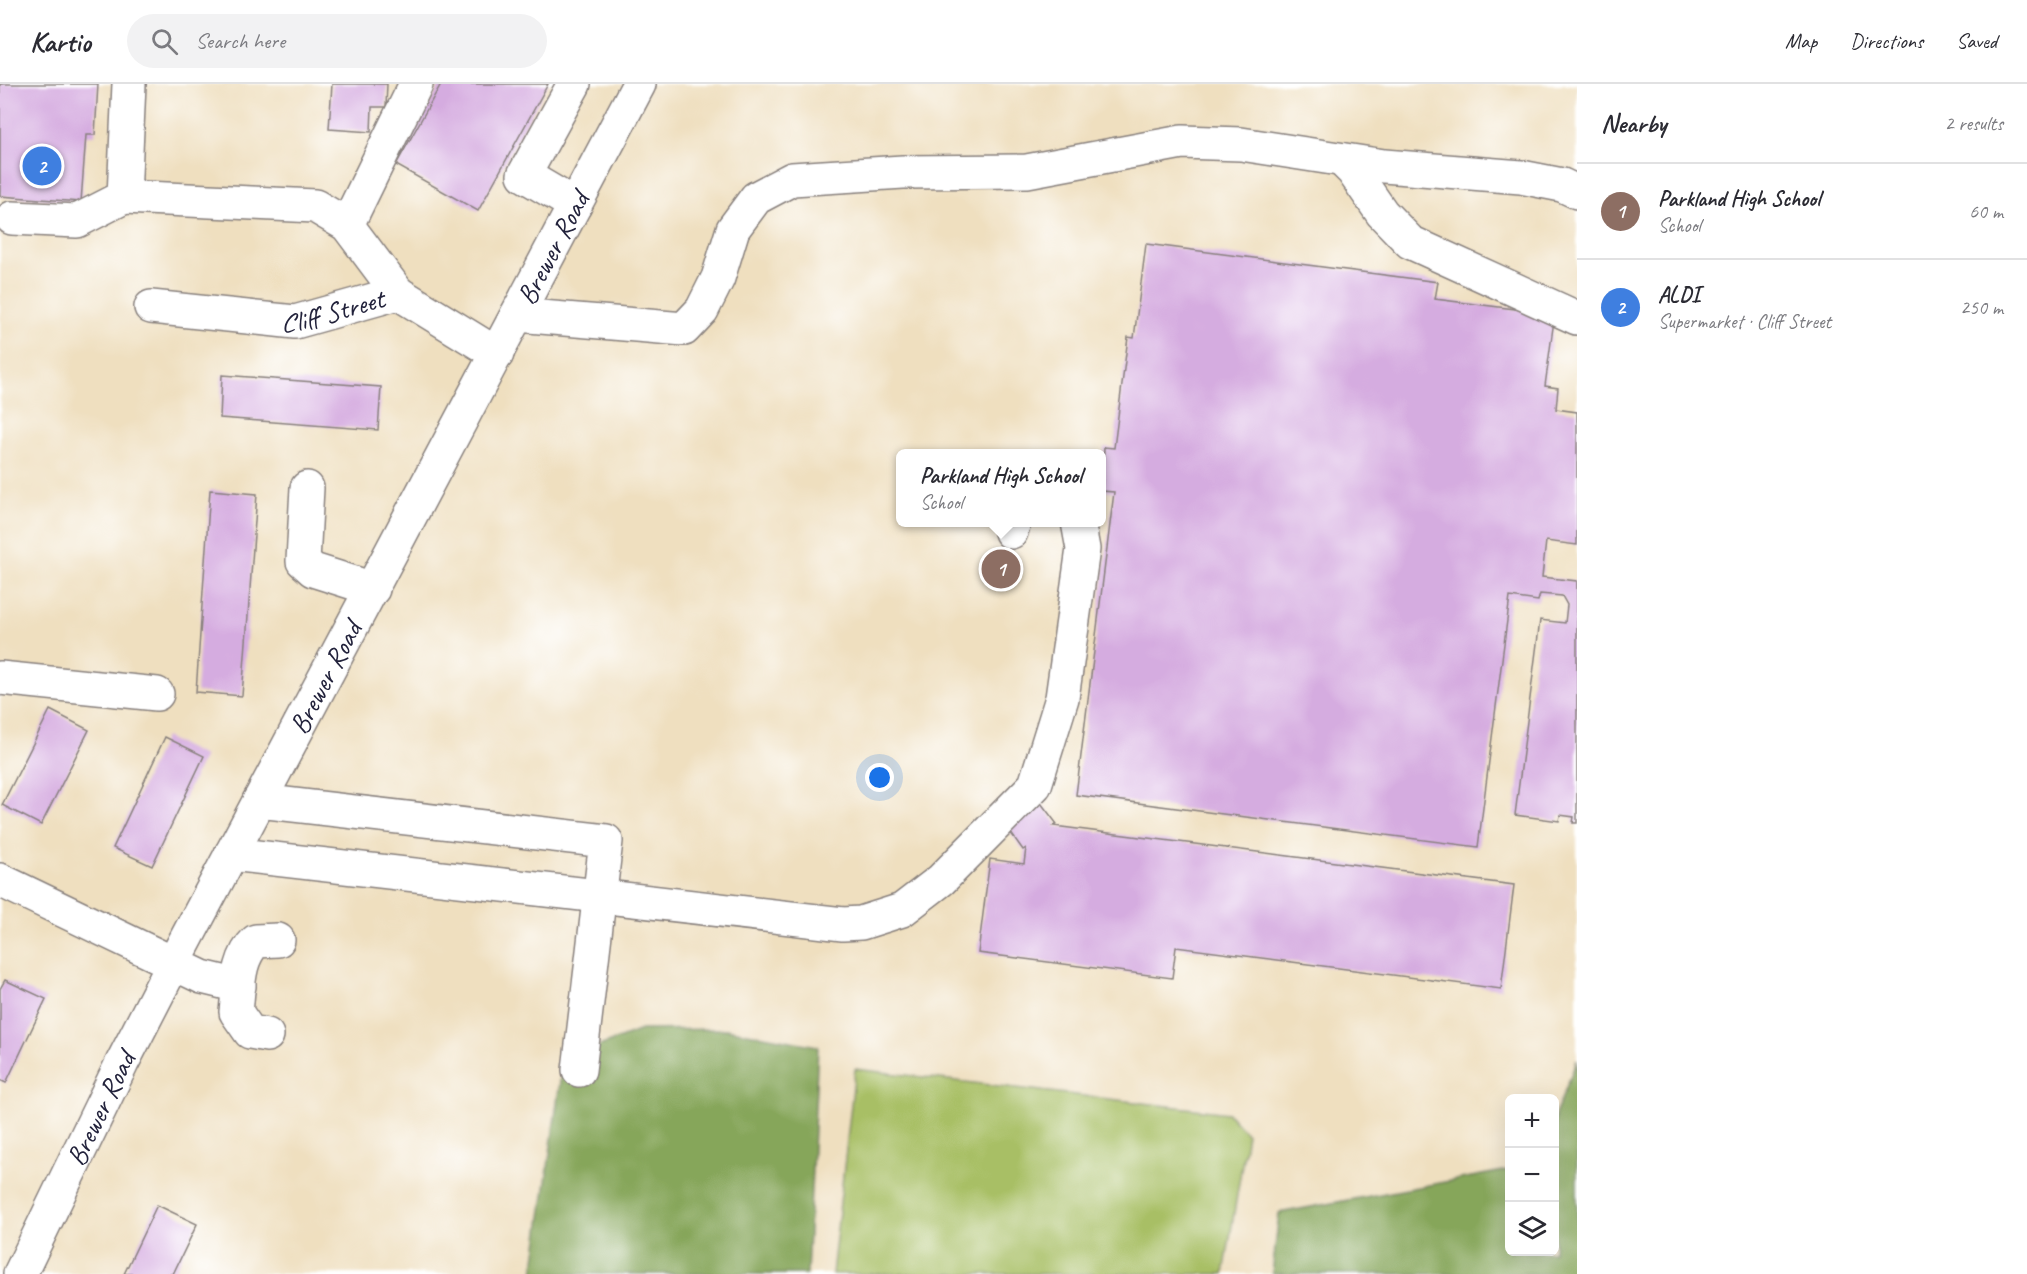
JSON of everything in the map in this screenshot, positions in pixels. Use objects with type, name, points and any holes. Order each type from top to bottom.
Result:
[{"type":"street","points":[[124,197],[129,84]]},
{"type":"street","points":[[347,225],[416,84]]},
{"type":"street","points":[[574,84],[524,175],[575,205]]},
{"type":"street","name":"Brewer Road","points":[[20,1274],[173,964],[639,84]]},
{"type":"street","points":[[517,315],[684,328],[702,310],[718,278],[733,229],[756,198],[792,179],[903,172],[1027,171],[1182,142],[1241,144],[1418,170],[1521,177],[1562,185],[1577,192]]},
{"type":"street","points":[[1342,160],[1382,213],[1410,242],[1577,318]]},
{"type":"street","points":[[12,218],[77,221],[124,197],[315,206],[347,225],[398,293]]},
{"type":"street","name":"Cliff Street","points":[[152,307],[295,322],[398,293],[497,354]]},
{"type":"street","points":[[307,488],[303,561],[313,570],[373,589]]},
{"type":"street","points":[[231,854],[843,924],[861,923],[902,910],[941,880],[1035,785],[1062,698],[1083,549],[1078,527]]},
{"type":"street","points":[[0,678],[157,694]]},
{"type":"street","points":[[260,801],[606,841],[579,1070]]},
{"type":"street","points":[[0,880],[202,977],[239,986]]},
{"type":"street","points":[[267,1035],[250,1032],[236,1012],[239,986],[243,959],[249,948],[256,941],[278,940]]},
{"type":"green space","points":[[726,1029],[818,1046],[807,1274],[533,1274],[563,1060],[641,1030]]},
{"type":"green space","points":[[1577,1060],[1577,1274],[1272,1274],[1279,1213],[1505,1171],[1505,1256],[1559,1256],[1559,1105]]},
{"type":"green space","points":[[855,1069],[1228,1113],[1247,1134],[1224,1274],[832,1274]]},
{"type":"building","points":[[0,84],[98,84],[95,135],[86,135],[81,202],[0,196]]},
{"type":"building","points":[[332,84],[387,84],[386,107],[372,107],[371,132],[329,129]]},
{"type":"building","points":[[441,84],[548,84],[478,211],[396,165]]},
{"type":"building","points":[[1146,244],[1438,282],[1435,299],[1540,312],[1554,320],[1545,386],[1558,388],[1556,409],[1577,412],[1577,545],[1546,541],[1542,577],[1577,581],[1577,823],[1573,823],[1574,817],[1560,815],[1559,821],[1515,815],[1540,620],[1565,623],[1567,605],[1562,596],[1540,594],[1538,601],[1510,597],[1478,847],[1076,795],[1114,492],[1106,491],[1106,449],[1104,447],[1114,448],[1128,337],[1134,338]]},
{"type":"building","points":[[222,375],[381,387],[378,430],[220,418]]},
{"type":"building","points":[[210,490],[257,494],[242,696],[196,692]]},
{"type":"building","points":[[50,710],[89,730],[41,825],[2,805]]},
{"type":"building","points":[[165,737],[204,756],[152,866],[113,848]]},
{"type":"building","points":[[1041,803],[1057,824],[1054,826],[1514,885],[1501,989],[1176,947],[1172,978],[978,953],[990,859],[1024,864],[1026,848],[1023,850],[1008,829]]},
{"type":"building","points":[[5,980],[46,999],[6,1083],[0,1080],[0,989]]},
{"type":"building","points":[[157,1205],[197,1224],[173,1274],[124,1274]]},
{"type":"place","name":"ALDI","points":[[42,166]]},
{"type":"place","name":"Parkland High School","points":[[1001,569]]}]
